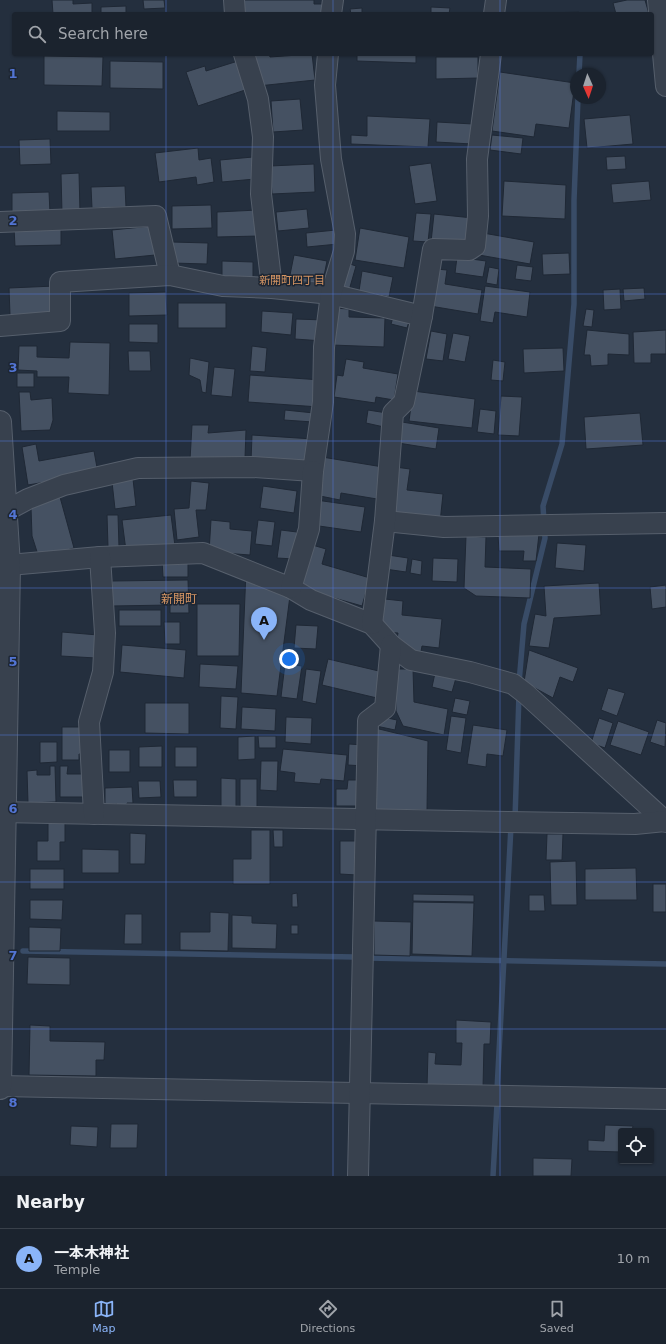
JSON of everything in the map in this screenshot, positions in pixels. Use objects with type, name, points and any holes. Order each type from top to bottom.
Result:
[{"type":"street","points":[[234,0],[235,12]]},
{"type":"street","points":[[331,12],[333,0]]},
{"type":"street","points":[[494,12],[496,0]]},
{"type":"street","points":[[658,0],[666,86]]},
{"type":"street","points":[[245,56],[258,98],[263,136],[261,194],[272,288]]},
{"type":"street","points":[[291,588],[309,529],[313,471],[323,402],[324,346],[331,294],[344,251],[344,234],[332,159],[325,84],[328,56]]},
{"type":"street","points":[[372,624],[385,522],[393,413],[404,402],[422,316],[433,249],[469,250],[475,246],[478,216],[478,159],[491,56]]},
{"type":"street","points":[[0,222],[156,216],[170,275]]},
{"type":"street","points":[[0,326],[60,320],[60,282],[170,275],[224,286],[272,288],[331,294],[422,316]]},
{"type":"street","points":[[0,422],[3,512],[9,565],[3,812],[0,1087],[666,1099]]},
{"type":"street","points":[[3,512],[28,499],[64,485],[138,468],[253,467],[313,471]]},
{"type":"street","points":[[385,522],[444,527],[666,523]]},
{"type":"street","points":[[9,565],[100,558],[203,553],[291,588],[311,600],[372,624],[391,645],[411,660],[470,672],[520,689],[666,822]]},
{"type":"street","points":[[94,814],[89,722],[103,672],[105,633],[100,558]]},
{"type":"street","points":[[358,1176],[364,819],[368,721],[385,708],[391,645]]},
{"type":"street","points":[[3,812],[635,824],[666,822]]},
{"type":"building","points":[[52,0],[73,0],[73,4],[92,3],[92,12],[53,12]]},
{"type":"building","points":[[143,0],[164,0],[165,8],[144,9]]},
{"type":"building","points":[[240,0],[314,0],[314,4],[325,4],[325,12],[240,12]]},
{"type":"building","points":[[627,0],[645,0],[648,12],[615,12],[613,3]]},
{"type":"building","points":[[126,6],[126,12],[101,12],[101,7]]},
{"type":"building","points":[[431,7],[450,8],[449,12],[431,12]]},
{"type":"building","points":[[362,8],[362,12],[351,12],[350,9]]},
{"type":"building","points":[[44,56],[103,57],[102,86],[44,85]]},
{"type":"building","points":[[250,56],[312,56],[315,80],[258,86]]},
{"type":"building","points":[[357,56],[416,56],[416,63],[357,61]]},
{"type":"building","points":[[436,57],[478,57],[478,78],[436,79]]},
{"type":"building","points":[[110,61],[163,62],[163,89],[110,88]]},
{"type":"building","points":[[238,61],[248,89],[198,106],[186,72],[205,66],[206,71]]},
{"type":"building","points":[[500,72],[570,82],[570,104],[572,104],[569,128],[536,124],[534,137],[492,131]]},
{"type":"building","points":[[300,99],[303,130],[273,132],[271,101]]},
{"type":"building","points":[[57,111],[110,112],[110,131],[57,131]]},
{"type":"building","points":[[630,115],[633,144],[587,148],[584,119]]},
{"type":"building","points":[[367,116],[430,119],[428,147],[351,144],[351,135],[367,136]]},
{"type":"building","points":[[437,122],[473,124],[472,144],[436,142]]},
{"type":"building","points":[[492,135],[523,138],[521,154],[490,150]]},
{"type":"building","points":[[50,139],[51,164],[20,165],[19,140]]},
{"type":"building","points":[[198,148],[199,160],[211,158],[214,182],[197,185],[196,177],[159,182],[155,153]]},
{"type":"building","points":[[625,156],[626,169],[607,170],[606,157]]},
{"type":"building","points":[[253,157],[255,179],[222,182],[220,160]]},
{"type":"building","points":[[431,163],[437,201],[415,204],[409,166]]},
{"type":"building","points":[[314,164],[315,192],[272,194],[270,166]]},
{"type":"building","points":[[79,173],[80,212],[62,213],[61,174]]},
{"type":"building","points":[[504,181],[566,185],[565,219],[502,216]]},
{"type":"building","points":[[649,181],[651,200],[613,203],[611,184]]},
{"type":"building","points":[[125,186],[126,207],[92,208],[91,187]]},
{"type":"building","points":[[49,192],[50,213],[12,215],[12,193]]},
{"type":"building","points":[[211,205],[212,228],[172,229],[172,206]]},
{"type":"building","points":[[307,209],[309,228],[278,231],[276,212]]},
{"type":"building","points":[[258,210],[259,236],[217,237],[217,212]]},
{"type":"building","points":[[416,213],[431,214],[428,242],[413,241]]},
{"type":"building","points":[[434,214],[473,218],[470,246],[431,242]]},
{"type":"building","points":[[152,226],[155,255],[115,259],[112,230]]},
{"type":"building","points":[[61,227],[61,245],[15,246],[14,228]]},
{"type":"building","points":[[360,228],[409,237],[404,268],[355,260]]},
{"type":"building","points":[[336,230],[338,244],[307,247],[306,233]]},
{"type":"building","points":[[483,233],[534,242],[530,264],[479,255]]},
{"type":"building","points":[[172,242],[208,243],[207,264],[172,263]]},
{"type":"building","points":[[569,253],[570,274],[543,275],[542,254]]},
{"type":"building","points":[[294,255],[327,261],[322,286],[289,280]]},
{"type":"building","points":[[457,257],[486,261],[483,277],[455,273]]},
{"type":"building","points":[[222,261],[253,262],[253,280],[222,279]]},
{"type":"building","points":[[344,262],[356,266],[348,294],[337,291]]},
{"type":"building","points":[[517,265],[533,267],[531,281],[515,279]]},
{"type":"building","points":[[489,267],[499,269],[497,285],[486,283]]},
{"type":"building","points":[[436,269],[447,270],[445,284],[482,290],[478,314],[430,306]]},
{"type":"building","points":[[362,271],[393,277],[389,297],[359,291]]},
{"type":"building","points":[[55,286],[56,313],[10,315],[9,288]]},
{"type":"building","points":[[485,286],[530,292],[527,317],[495,312],[493,323],[480,321]]},
{"type":"building","points":[[644,288],[645,299],[624,301],[623,289]]},
{"type":"building","points":[[620,289],[621,309],[604,310],[603,290]]},
{"type":"building","points":[[166,292],[167,315],[129,316],[129,293]]},
{"type":"building","points":[[178,303],[226,303],[226,328],[178,328]]},
{"type":"building","points":[[333,308],[349,309],[349,317],[385,318],[384,347],[332,345]]},
{"type":"building","points":[[586,309],[594,310],[592,327],[583,326]]},
{"type":"building","points":[[262,311],[293,313],[291,335],[261,332]]},
{"type":"building","points":[[394,314],[410,318],[407,328],[391,324]]},
{"type":"building","points":[[296,319],[324,320],[323,341],[295,339]]},
{"type":"building","points":[[129,324],[158,324],[158,343],[129,342]]},
{"type":"building","points":[[587,330],[629,334],[629,355],[608,354],[608,365],[591,366],[590,355],[584,355]]},
{"type":"building","points":[[666,330],[666,354],[651,354],[651,363],[634,363],[633,332]]},
{"type":"building","points":[[431,331],[447,334],[443,361],[426,359]]},
{"type":"building","points":[[453,333],[470,336],[465,362],[448,359]]},
{"type":"building","points":[[70,342],[110,343],[109,395],[68,393],[69,377],[37,377],[37,371],[18,370],[19,346],[37,346],[37,357],[69,358]]},
{"type":"building","points":[[252,346],[267,348],[265,372],[250,371]]},
{"type":"building","points":[[563,348],[564,371],[524,373],[523,349]]},
{"type":"building","points":[[128,351],[150,351],[151,371],[129,371]]},
{"type":"building","points":[[190,358],[209,362],[206,393],[202,392],[200,380],[189,375]]},
{"type":"building","points":[[346,359],[364,362],[363,368],[398,374],[394,400],[376,397],[375,403],[334,397],[337,375],[343,376]]},
{"type":"building","points":[[493,360],[505,362],[503,381],[491,380]]},
{"type":"building","points":[[214,367],[235,369],[232,397],[211,395]]},
{"type":"building","points":[[17,373],[34,373],[34,387],[17,387]]},
{"type":"building","points":[[250,375],[321,380],[319,407],[248,402]]},
{"type":"building","points":[[413,391],[475,399],[472,428],[409,421]]},
{"type":"building","points":[[19,392],[30,392],[31,400],[52,398],[53,420],[50,430],[21,431]]},
{"type":"building","points":[[501,396],[522,397],[519,436],[498,435]]},
{"type":"building","points":[[480,409],[496,411],[494,434],[477,432]]},
{"type":"building","points":[[285,410],[314,413],[313,422],[284,420]]},
{"type":"building","points":[[368,410],[387,413],[384,427],[366,423]]},
{"type":"building","points":[[640,413],[643,445],[586,449],[584,417]]},
{"type":"building","points":[[402,422],[439,428],[436,449],[398,443]]},
{"type":"building","points":[[192,425],[209,425],[208,433],[246,430],[245,458],[190,460]]},
{"type":"building","points":[[252,435],[313,439],[311,465],[251,461]]},
{"type":"building","points":[[36,444],[39,461],[94,451],[98,473],[28,485],[22,447]]},
{"type":"building","points":[[322,457],[383,467],[377,499],[341,493],[340,500],[315,495]]},
{"type":"building","points":[[395,467],[410,469],[407,490],[443,494],[440,523],[389,517]]},
{"type":"building","points":[[133,479],[136,506],[115,509],[112,482]]},
{"type":"building","points":[[191,481],[209,483],[206,510],[196,510],[199,537],[177,540],[174,509],[189,508]]},
{"type":"building","points":[[263,486],[297,491],[294,513],[260,508]]},
{"type":"building","points":[[60,497],[74,548],[39,558],[32,536],[31,508]]},
{"type":"building","points":[[316,500],[365,507],[361,532],[312,525]]},
{"type":"building","points":[[107,515],[118,515],[119,547],[108,547]]},
{"type":"building","points":[[171,515],[175,546],[126,551],[122,520]]},
{"type":"building","points":[[211,520],[230,522],[230,529],[252,531],[250,555],[209,552]]},
{"type":"building","points":[[258,520],[275,522],[272,546],[255,544]]},
{"type":"building","points":[[281,530],[297,532],[294,559],[277,558]]},
{"type":"building","points":[[539,534],[536,561],[523,561],[524,551],[499,551],[498,535]]},
{"type":"building","points":[[466,536],[486,537],[485,567],[531,569],[530,598],[476,596],[464,588]]},
{"type":"building","points":[[557,543],[586,545],[584,571],[555,568]]},
{"type":"building","points":[[309,544],[326,549],[322,564],[370,578],[362,606],[296,587]]},
{"type":"building","points":[[388,555],[408,558],[406,572],[385,569]]},
{"type":"building","points":[[433,558],[458,559],[457,582],[432,581]]},
{"type":"building","points":[[188,559],[188,577],[163,577],[162,560]]},
{"type":"building","points":[[412,559],[422,561],[421,575],[410,573]]},
{"type":"building","points":[[246,570],[291,588],[277,696],[241,693]]},
{"type":"building","points":[[188,580],[189,613],[170,613],[170,605],[112,606],[112,581]]},
{"type":"building","points":[[599,583],[601,615],[554,618],[549,648],[529,646],[535,614],[546,616],[544,586]]},
{"type":"building","points":[[666,585],[666,607],[652,609],[650,587]]},
{"type":"building","points":[[385,599],[403,601],[402,615],[442,619],[439,648],[422,646],[420,657],[396,644],[398,633],[381,632]]},
{"type":"building","points":[[197,604],[240,604],[239,656],[197,656]]},
{"type":"building","points":[[119,610],[161,610],[161,626],[119,626]]},
{"type":"building","points":[[164,622],[180,622],[180,644],[165,644]]},
{"type":"building","points":[[296,625],[318,626],[316,649],[294,648]]},
{"type":"building","points":[[62,632],[98,635],[96,658],[61,656]]},
{"type":"building","points":[[122,645],[186,650],[184,678],[120,672]]},
{"type":"building","points":[[529,650],[578,668],[573,682],[560,677],[553,698],[524,682]]},
{"type":"building","points":[[328,659],[383,672],[377,698],[322,685]]},
{"type":"building","points":[[200,664],[238,666],[236,689],[199,687]]},
{"type":"building","points":[[285,664],[302,666],[297,699],[281,697]]},
{"type":"building","points":[[306,669],[321,671],[316,704],[302,701]]},
{"type":"building","points":[[395,669],[413,669],[414,702],[448,709],[444,735],[403,726],[396,711]]},
{"type":"building","points":[[435,673],[456,678],[452,692],[432,687]]},
{"type":"building","points":[[608,688],[625,693],[617,716],[601,710]]},
{"type":"building","points":[[221,696],[238,697],[236,729],[220,728]]},
{"type":"building","points":[[455,698],[470,701],[467,715],[452,712]]},
{"type":"building","points":[[145,703],[189,703],[189,734],[145,733]]},
{"type":"building","points":[[242,707],[276,709],[275,731],[241,729]]},
{"type":"building","points":[[378,716],[397,720],[395,730],[376,726]]},
{"type":"building","points":[[451,716],[466,718],[461,753],[446,750]]},
{"type":"building","points":[[286,717],[312,718],[311,744],[285,742]]},
{"type":"building","points":[[599,718],[613,723],[605,748],[591,743]]},
{"type":"building","points":[[657,720],[666,723],[665,747],[650,742]]},
{"type":"building","points":[[618,721],[649,732],[641,755],[610,745]]},
{"type":"building","points":[[473,725],[507,730],[503,756],[487,754],[486,767],[467,764]]},
{"type":"building","points":[[62,727],[88,727],[88,754],[79,754],[79,760],[62,760]]},
{"type":"building","points":[[375,728],[428,741],[427,810],[370,810]]},
{"type":"building","points":[[255,736],[255,759],[238,760],[238,737]]},
{"type":"building","points":[[258,736],[276,736],[276,748],[259,748]]},
{"type":"building","points":[[40,742],[57,742],[57,762],[40,763]]},
{"type":"building","points":[[349,744],[364,745],[364,766],[348,765]]},
{"type":"building","points":[[162,746],[162,767],[139,767],[139,747]]},
{"type":"building","points":[[175,747],[197,747],[197,767],[175,767]]},
{"type":"building","points":[[283,749],[347,755],[344,781],[321,779],[320,784],[294,782],[295,773],[280,771]]},
{"type":"building","points":[[109,750],[130,750],[130,772],[109,772]]},
{"type":"building","points":[[261,761],[278,761],[277,791],[260,790]]},
{"type":"building","points":[[50,766],[55,766],[56,802],[28,803],[27,771],[37,770],[37,775],[50,775]]},
{"type":"building","points":[[60,766],[68,766],[67,774],[87,774],[87,797],[60,797]]},
{"type":"building","points":[[221,778],[236,779],[236,809],[221,809]]},
{"type":"building","points":[[240,779],[257,779],[257,810],[240,810]]},
{"type":"building","points":[[173,780],[197,780],[197,797],[174,797]]},
{"type":"building","points":[[348,780],[363,780],[364,806],[336,806],[336,789],[347,789]]},
{"type":"building","points":[[138,781],[160,781],[161,797],[139,798]]},
{"type":"building","points":[[132,787],[133,803],[127,803],[127,808],[117,809],[117,804],[105,804],[105,788]]},
{"type":"building","points":[[48,822],[65,823],[65,842],[60,842],[60,861],[37,861],[37,841],[48,841]]},
{"type":"building","points":[[251,830],[270,830],[270,884],[233,884],[233,859],[251,859]]},
{"type":"building","points":[[273,830],[283,830],[283,847],[274,847]]},
{"type":"building","points":[[130,833],[146,834],[145,864],[130,864]]},
{"type":"building","points":[[547,834],[563,834],[562,860],[546,860]]},
{"type":"building","points":[[340,841],[357,841],[357,875],[340,874]]},
{"type":"building","points":[[82,849],[119,850],[119,873],[82,873]]},
{"type":"building","points":[[576,861],[577,905],[551,905],[550,862]]},
{"type":"building","points":[[636,868],[637,900],[585,900],[585,869]]},
{"type":"building","points":[[30,869],[64,869],[64,889],[30,889]]},
{"type":"building","points":[[653,884],[666,884],[666,912],[653,912]]},
{"type":"building","points":[[297,893],[298,907],[292,907],[292,894]]},
{"type":"building","points":[[413,894],[474,895],[474,902],[413,901]]},
{"type":"building","points":[[529,895],[544,895],[545,911],[529,911]]},
{"type":"building","points":[[30,900],[63,900],[62,920],[30,919]]},
{"type":"building","points":[[413,902],[474,903],[472,956],[412,954]]},
{"type":"building","points":[[210,912],[229,913],[228,951],[180,950],[180,932],[210,932]]},
{"type":"building","points":[[125,914],[142,914],[142,944],[124,944]]},
{"type":"building","points":[[232,915],[252,916],[252,923],[277,924],[276,949],[232,948]]},
{"type":"building","points":[[374,921],[411,922],[410,956],[374,955]]},
{"type":"building","points":[[291,925],[298,925],[298,934],[291,934]]},
{"type":"building","points":[[29,927],[61,928],[60,951],[29,951]]},
{"type":"building","points":[[28,957],[70,958],[70,985],[27,984]]},
{"type":"building","points":[[456,1020],[491,1022],[490,1044],[484,1044],[483,1088],[427,1087],[428,1052],[436,1053],[435,1064],[461,1065],[462,1043],[456,1043]]},
{"type":"building","points":[[30,1025],[50,1026],[50,1041],[105,1042],[104,1060],[96,1060],[96,1076],[29,1075]]},
{"type":"building","points":[[111,1124],[138,1124],[137,1148],[110,1148]]},
{"type":"building","points":[[605,1125],[633,1126],[633,1128],[618,1128],[618,1152],[588,1151],[588,1140],[604,1141]]},
{"type":"building","points":[[71,1126],[98,1127],[97,1147],[70,1145]]},
{"type":"building","points":[[533,1158],[572,1159],[571,1176],[533,1176]]},
{"type":"waterway","points":[[579,68],[580,56]]},
{"type":"waterway","points":[[519,683],[524,624],[545,538],[543,506],[562,444],[574,304],[574,200],[578,104]]},
{"type":"waterway","points":[[515,819],[519,694]]},
{"type":"waterway","points":[[497,1090],[511,826]]},
{"type":"waterway","points":[[23,951],[355,957]]},
{"type":"waterway","points":[[368,958],[666,964]]},
{"type":"waterway","points":[[493,1176],[497,1104]]},
{"type":"place","name":"一本木神社","points":[[264,640]]},
{"type":"district","name":"新開町四丁目","points":[[292,280]]},
{"type":"district","name":"新開町","points":[[179,599]]}]
